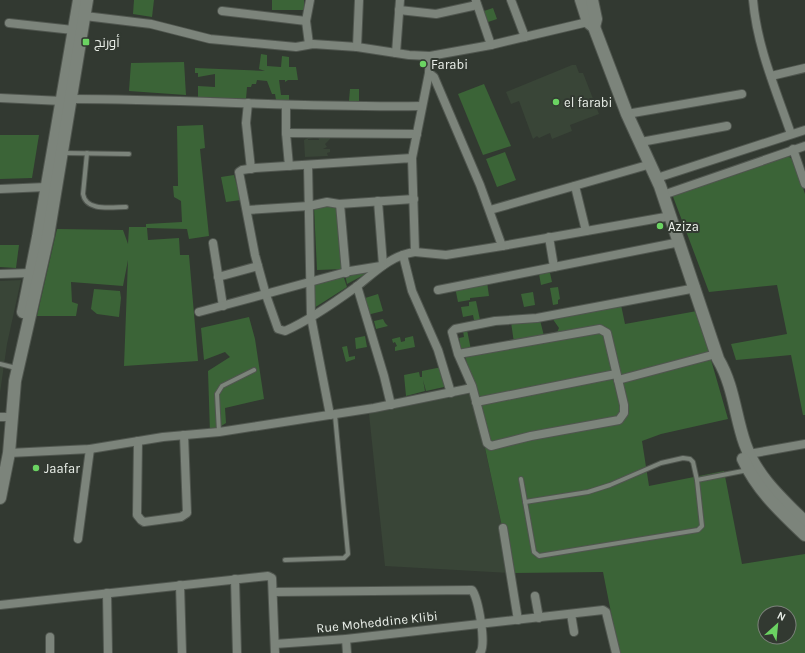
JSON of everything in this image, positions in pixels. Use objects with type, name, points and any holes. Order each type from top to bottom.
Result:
[{"type":"street","points":[[66,100],[73,30],[79,0]]},
{"type":"street","points":[[5,417],[15,381],[48,236],[57,153],[66,100],[85,16],[87,0]]},
{"type":"street","points":[[309,44],[306,21],[310,0]]},
{"type":"street","points":[[357,47],[359,0]]},
{"type":"street","points":[[396,53],[400,0]]},
{"type":"street","points":[[511,0],[525,37]]},
{"type":"street","points":[[582,0],[593,23],[627,114],[657,178],[696,288],[717,356],[725,370],[732,389],[741,432],[749,454],[759,471],[777,494],[805,522]]},
{"type":"street","points":[[592,0],[593,23]]},
{"type":"street","points":[[753,0],[760,45],[791,134]]},
{"type":"street","points":[[399,10],[436,14],[476,2],[491,45]]},
{"type":"street","points":[[222,11],[306,21]]},
{"type":"street","points":[[85,16],[151,24],[210,39],[296,47],[309,44],[357,47],[430,56],[491,45],[593,23]]},
{"type":"street","points":[[9,22],[73,30]]},
{"type":"street","points":[[415,252],[412,158],[429,72],[430,56]]},
{"type":"street","points":[[771,76],[805,68]]},
{"type":"street","points":[[429,72],[434,77],[451,116],[490,210],[502,246]]},
{"type":"street","points":[[627,114],[742,94]]},
{"type":"street","points":[[0,98],[66,100],[167,100],[286,105],[422,106]]},
{"type":"street","points":[[248,104],[246,123],[251,169]]},
{"type":"street","points":[[286,105],[286,133],[289,166]]},
{"type":"street","points":[[641,142],[727,126]]},
{"type":"street","points":[[657,178],[805,130]]},
{"type":"street","points":[[286,133],[417,134]]},
{"type":"street","points":[[663,195],[805,146]]},
{"type":"street","points":[[793,150],[805,184]]},
{"type":"street","points":[[0,498],[4,455],[5,417],[12,367],[46,186],[57,153]]},
{"type":"street","points":[[412,158],[251,169],[242,170],[239,172],[258,266],[276,327],[282,331],[289,329],[311,317],[357,286],[382,265],[403,255],[415,252],[446,255],[670,216]]},
{"type":"street","points":[[490,210],[651,164]]},
{"type":"street","points":[[308,165],[311,317],[332,415]]},
{"type":"street","points":[[0,189],[46,186]]},
{"type":"street","points":[[576,186],[586,231]]},
{"type":"street","points":[[247,210],[309,206],[327,202],[340,204],[414,199]]},
{"type":"street","points":[[378,201],[382,265]]},
{"type":"street","points":[[340,204],[346,273]]},
{"type":"street","points":[[549,237],[554,267]]},
{"type":"street","points":[[438,290],[680,242]]},
{"type":"street","points":[[213,243],[223,306]]},
{"type":"street","points":[[403,255],[412,291],[438,350],[451,393]]},
{"type":"street","points":[[199,312],[373,266],[382,265]]},
{"type":"street","points":[[218,277],[258,266]]},
{"type":"street","points":[[0,274],[30,273]]},
{"type":"street","points":[[357,286],[391,404]]},
{"type":"street","points":[[458,354],[600,329],[607,333],[624,405],[624,413],[619,420],[531,436],[496,446],[491,446],[487,443],[472,388],[458,354],[452,333],[455,330],[495,321],[537,318],[696,288]]},
{"type":"street","points":[[476,402],[617,377],[717,356]]},
{"type":"street","points":[[717,356],[718,370],[735,437],[749,470],[764,494],[776,508],[805,535]]},
{"type":"street","points":[[4,455],[90,450],[138,441],[219,432],[332,415],[472,388]]},
{"type":"street","points":[[138,441],[137,515],[144,522],[181,517],[187,513],[184,435]]},
{"type":"street","points":[[749,454],[805,444]]},
{"type":"street","points":[[78,539],[90,450]]},
{"type":"street","points":[[503,528],[518,620]]},
{"type":"street","points":[[0,605],[268,576],[272,578],[275,653]]},
{"type":"street","points":[[235,579],[237,653]]},
{"type":"street","points":[[180,585],[182,653]]},
{"type":"street","points":[[273,592],[472,590],[481,623],[483,642],[480,653]]},
{"type":"street","points":[[107,594],[108,653]]},
{"type":"street","points":[[535,596],[538,618]]},
{"type":"street","name":"Rue Moheddine Klibi","points":[[275,644],[346,639],[481,623],[606,611],[616,653]]},
{"type":"street","points":[[571,614],[574,632]]},
{"type":"street","points":[[50,637],[50,653]]},
{"type":"street","points":[[346,639],[347,653]]},
{"type":"lane","points":[[57,153],[129,154]]},
{"type":"lane","points":[[87,153],[83,194],[84,201],[92,206],[126,207]]},
{"type":"lane","points":[[0,364],[12,367]]},
{"type":"lane","points":[[219,432],[217,394],[219,390],[222,386],[254,370]]},
{"type":"lane","points":[[285,560],[344,558],[348,554],[332,415]]},
{"type":"lane","points":[[521,479],[525,502],[534,552],[539,556],[698,530],[702,526],[694,462],[690,459],[683,458],[661,463],[610,485],[588,492],[525,502]]},
{"type":"lane","points":[[697,480],[749,470]]},
{"type":"shaded area","name":"el farabi","points":[[572,65],[576,65],[579,73],[583,73],[599,114],[570,125],[572,131],[552,139],[550,133],[539,138],[537,136],[533,139],[519,101],[511,104],[506,92]]},
{"type":"shaded area","points":[[330,134],[330,139],[325,144],[327,147],[323,149],[330,149],[330,152],[327,153],[328,156],[305,157],[304,140],[314,138],[308,140],[319,140],[318,137]]},
{"type":"shaded area","points":[[21,280],[7,344],[0,393],[0,281]]},
{"type":"shaded area","points":[[473,393],[512,573],[385,566],[369,414]]},
{"type":"green space","points":[[134,0],[154,0],[152,17],[133,14]]},
{"type":"green space","points":[[272,0],[304,0],[304,10],[272,10]]},
{"type":"green space","points":[[493,8],[497,19],[488,22],[484,11]]},
{"type":"green space","points":[[261,54],[267,55],[267,66],[281,67],[282,56],[289,57],[289,67],[296,67],[298,80],[288,80],[285,82],[285,80],[279,80],[281,95],[289,95],[289,100],[276,100],[275,94],[272,94],[267,81],[257,80],[256,84],[252,84],[251,87],[247,87],[246,99],[198,97],[198,86],[215,87],[215,74],[198,77],[198,73],[195,73],[195,68],[265,71],[259,69]]},
{"type":"green space","points":[[184,62],[186,95],[129,91],[131,63]]},
{"type":"green space","points":[[484,84],[511,146],[483,155],[458,94]]},
{"type":"green space","points":[[350,89],[359,89],[359,101],[349,101]]},
{"type":"green space","points":[[203,125],[205,148],[200,149],[209,236],[189,239],[187,229],[147,228],[148,240],[179,238],[180,255],[189,255],[198,361],[124,366],[128,260],[123,286],[71,282],[72,302],[78,304],[76,316],[37,316],[57,229],[123,230],[128,244],[129,227],[146,227],[146,224],[182,222],[181,201],[174,197],[173,186],[178,186],[177,126]]},
{"type":"green space","points":[[0,135],[39,135],[32,178],[0,179]]},
{"type":"green space","points":[[505,152],[516,180],[497,187],[486,159]]},
{"type":"green space","points":[[789,155],[790,158],[793,158],[805,194],[805,415],[803,415],[791,355],[736,360],[731,344],[787,334],[777,285],[709,292],[672,194],[738,174]]},
{"type":"green space","points":[[234,175],[241,200],[226,202],[221,177]]},
{"type":"green space","points":[[340,204],[344,269],[317,270],[314,207]]},
{"type":"green space","points":[[0,245],[19,245],[16,268],[0,267]]},
{"type":"green space","points":[[373,270],[347,284],[345,274]]},
{"type":"green space","points":[[535,273],[550,273],[552,282],[541,285],[539,274]]},
{"type":"green space","points":[[343,275],[347,287],[314,308],[314,284]]},
{"type":"green space","points":[[487,282],[489,296],[470,298],[470,300],[458,302],[455,287]]},
{"type":"green space","points":[[558,287],[560,299],[558,300],[558,304],[553,305],[550,288]]},
{"type":"green space","points":[[94,289],[120,291],[121,298],[119,317],[97,314],[91,309]]},
{"type":"green space","points":[[533,292],[535,305],[524,307],[521,294]]},
{"type":"green space","points":[[378,294],[383,311],[367,315],[362,299]]},
{"type":"green space","points":[[476,301],[480,320],[474,320],[473,315],[463,317],[461,307],[469,306],[469,302]]},
{"type":"green space","points":[[621,305],[625,324],[697,311],[728,419],[661,434],[642,441],[649,486],[724,471],[742,564],[805,554],[805,653],[619,653],[603,572],[512,573],[465,355],[554,339],[559,328],[552,318]]},
{"type":"green space","points":[[249,317],[255,339],[264,399],[225,408],[226,423],[210,433],[208,371],[230,357],[225,352],[204,360],[201,328]]},
{"type":"green space","points":[[383,319],[388,326],[376,329],[374,321]]},
{"type":"green space","points":[[540,320],[544,336],[514,343],[511,322]]},
{"type":"green space","points":[[467,330],[471,350],[458,352],[456,343],[460,342],[459,338],[464,337],[463,331]]},
{"type":"green space","points":[[365,336],[367,347],[356,349],[355,338]]},
{"type":"green space","points":[[413,336],[415,347],[395,351],[395,347],[397,346],[395,342],[393,343],[392,339],[400,337],[401,342],[405,341],[405,338]]},
{"type":"green space","points":[[347,346],[349,357],[355,356],[355,359],[346,362],[342,347]]},
{"type":"green space","points":[[442,367],[446,386],[426,391],[423,380],[425,391],[406,396],[404,375],[419,372],[420,377],[422,377],[422,371]]},
{"type":"place","name":"أورنج","points":[[86,42]]},
{"type":"place","name":"Farabi","points":[[423,64]]},
{"type":"place","name":"el farabi","points":[[556,102]]},
{"type":"place","name":"Aziza","points":[[660,226]]},
{"type":"place","name":"Jaafar","points":[[36,468]]}]
